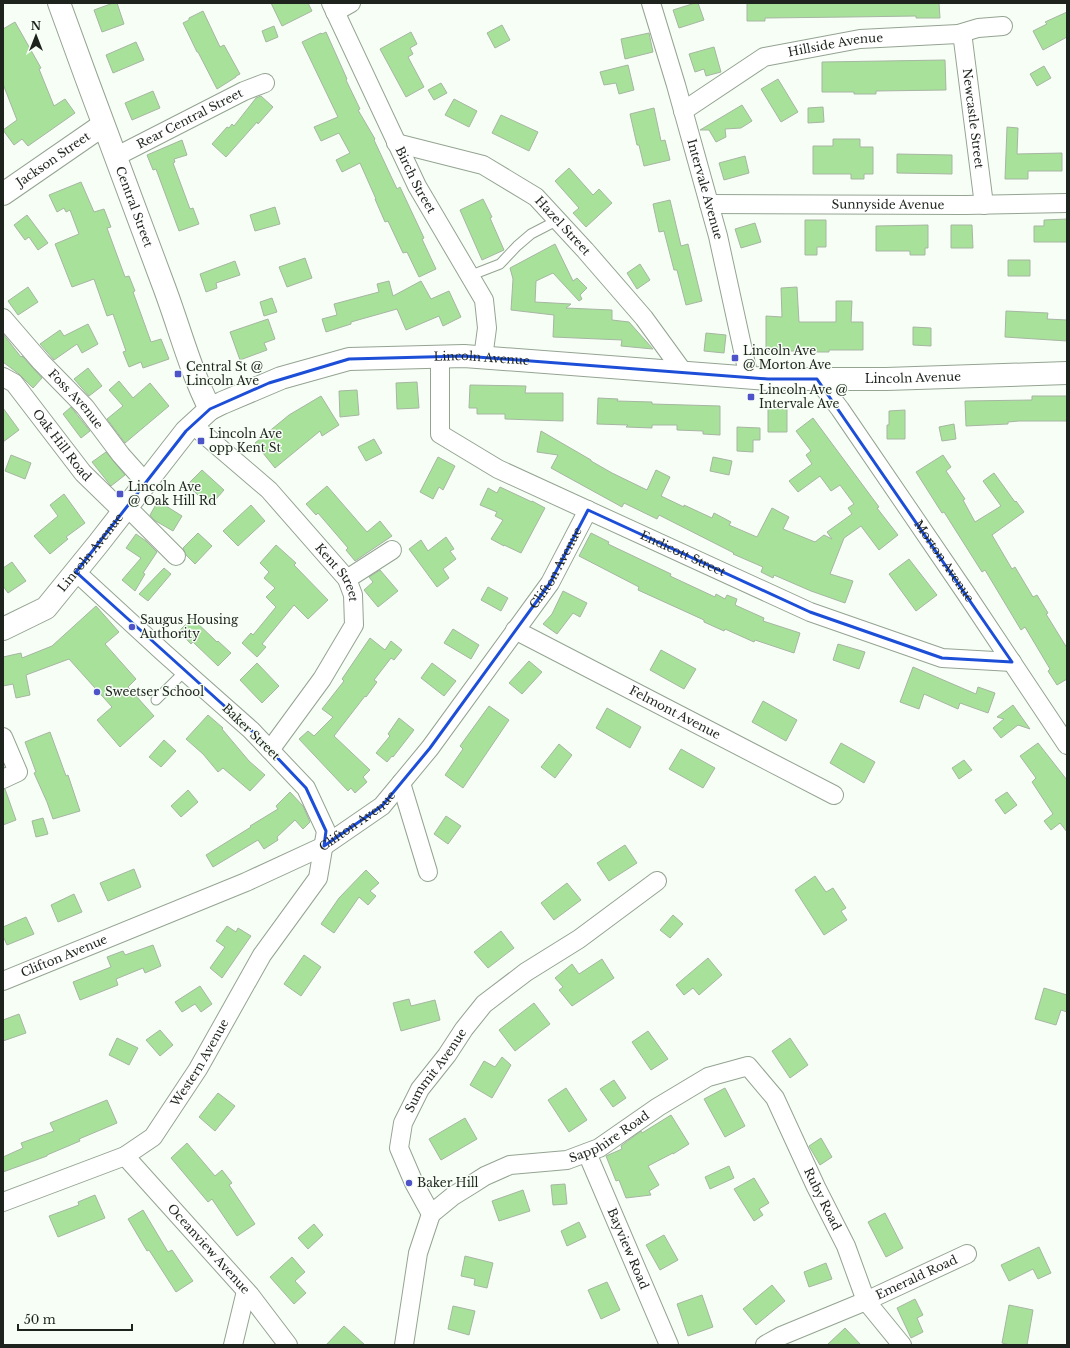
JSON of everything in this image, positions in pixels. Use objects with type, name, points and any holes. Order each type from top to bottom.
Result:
[{"type":"main road","name":"Central Street","points":[[59,3],[173,311],[199,387],[210,409]]},
{"type":"main road","name":"Jackson Street","points":[[3,194],[103,124]]},
{"type":"main road","name":"Lincoln Avenue","points":[[3,629],[46,608],[186,431],[210,409],[282,378],[349,359],[464,356],[749,378],[886,379],[1067,373]]},
{"type":"street","points":[[333,7],[351,3]]},
{"type":"street","name":"Intervale Avenue","points":[[651,3],[718,236],[749,378]]},
{"type":"street","name":"Birch Street","points":[[333,7],[416,186],[484,300],[487,328],[484,358]]},
{"type":"street","name":"Hillside Avenue","points":[[683,111],[764,57],[860,39],[958,34],[978,28],[1003,26]]},
{"type":"street","name":"Newcastle Street","points":[[958,34],[963,40],[984,205]]},
{"type":"street","name":"Rear Central Street","points":[[115,157],[244,91],[265,83]]},
{"type":"street","name":"Hazel Street","points":[[396,144],[482,166],[536,196],[644,318],[684,373]]},
{"type":"street","name":"Sunnyside Avenue","points":[[709,204],[839,206],[1067,203]]},
{"type":"street","name":"Foss Avenue","points":[[3,318],[41,362],[86,407],[121,455],[146,483]]},
{"type":"street","name":"Endicott Street","points":[[440,357],[440,434],[498,470],[810,612],[942,658],[1012,662]]},
{"type":"street","name":"Oak Hill Road","points":[[3,377],[14,383],[83,473],[176,556]]},
{"type":"street","name":"Morton Avenue","points":[[817,379],[840,409],[1067,745]]},
{"type":"street","name":"Kent Street","points":[[193,425],[269,490],[347,579],[353,596],[354,624],[322,679],[270,750]]},
{"type":"street","name":"Clifton Avenue","points":[[3,981],[239,885],[324,846],[382,806],[430,748],[550,583],[588,510]]},
{"type":"street","points":[[347,579],[392,550]]},
{"type":"street","name":"Baker Street","points":[[76,572],[251,730],[306,788],[326,831],[324,846]]},
{"type":"street","name":"Felmont Avenue","points":[[515,630],[834,796]]},
{"type":"street","points":[[3,737],[10,776]]},
{"type":"street","points":[[401,783],[428,872]]},
{"type":"street","name":"Western Avenue","points":[[3,1202],[125,1156],[153,1137],[198,1069],[262,955],[318,878],[324,846]]},
{"type":"street","name":"Summit Avenue","points":[[430,1214],[414,1183],[399,1148],[403,1123],[420,1089],[484,1004],[526,972],[579,939],[657,881]]},
{"type":"street","name":"Sapphire Road","points":[[430,1214],[453,1196],[485,1176],[510,1165],[567,1160],[599,1148],[658,1107],[708,1077],[748,1066],[775,1098]]},
{"type":"street","name":"Ruby Road","points":[[775,1098],[816,1187],[846,1246],[866,1301],[902,1345]]},
{"type":"street","name":"Bayview Road","points":[[587,1152],[669,1345]]},
{"type":"street","name":"Oceanview Avenue","points":[[125,1156],[246,1291],[288,1345]]},
{"type":"street","points":[[404,1345],[418,1253],[430,1214]]},
{"type":"street","name":"Emerald Road","points":[[765,1345],[781,1336],[866,1301],[967,1254]]},
{"type":"street","points":[[233,1345],[246,1291]]},
{"type":"lane","points":[[469,276],[500,264],[531,234],[558,220]]},
{"type":"lane","points":[[156,700],[185,672]]},
{"type":"highlighted area","points":[[464,356],[768,379],[817,379],[1012,662],[942,658],[810,612],[588,510],[550,583],[430,748],[382,806],[324,846],[326,831],[306,788],[251,730],[76,572],[186,431],[210,409],[269,383],[349,359]]},
{"type":"building","points":[[117,3],[124,24],[102,32],[94,10]]},
{"type":"building","points":[[271,3],[308,3],[312,11],[282,26]]},
{"type":"building","points":[[698,3],[704,20],[679,28],[673,10]]},
{"type":"building","points":[[747,3],[939,3],[940,18],[916,18],[916,16],[765,18],[765,21],[747,21]]},
{"type":"building","points":[[203,11],[220,47],[224,45],[240,74],[217,89],[183,23],[189,20],[189,18]]},
{"type":"building","points":[[1067,12],[1067,37],[1043,50],[1033,31],[1047,24],[1045,22]]},
{"type":"building","points":[[15,22],[41,68],[39,69],[54,106],[65,99],[75,113],[28,146],[22,139],[14,145],[3,130],[17,120],[3,84],[3,29]]},
{"type":"building","points":[[502,25],[510,40],[495,48],[487,33]]},
{"type":"building","points":[[274,26],[278,37],[266,42],[262,31]]},
{"type":"building","points":[[326,32],[360,109],[358,110],[375,139],[374,140],[397,189],[400,187],[424,238],[422,239],[436,269],[419,277],[407,252],[403,253],[388,221],[385,222],[360,163],[342,172],[336,160],[350,153],[339,133],[321,141],[314,127],[338,117],[302,42]]},
{"type":"building","points":[[411,32],[417,44],[410,48],[413,54],[408,57],[424,87],[406,97],[380,49]]},
{"type":"building","points":[[649,33],[653,52],[625,59],[621,39]]},
{"type":"building","points":[[136,42],[144,60],[113,73],[106,55]]},
{"type":"building","points":[[714,47],[721,72],[706,76],[704,69],[695,72],[689,54]]},
{"type":"building","points":[[945,60],[946,90],[876,91],[876,94],[822,92],[822,62]]},
{"type":"building","points":[[628,65],[634,90],[619,94],[616,83],[604,85],[600,72]]},
{"type":"building","points":[[1044,66],[1051,78],[1037,86],[1030,74]]},
{"type":"building","points":[[778,79],[798,112],[781,122],[761,89]]},
{"type":"building","points":[[441,83],[447,93],[434,100],[428,90]]},
{"type":"building","points":[[153,91],[160,108],[132,120],[125,103]]},
{"type":"building","points":[[261,96],[273,107],[258,124],[257,122],[226,157],[212,144],[227,127],[229,128],[232,124],[234,126],[256,98]]},
{"type":"building","points":[[454,99],[477,111],[469,127],[445,115]]},
{"type":"building","points":[[742,105],[752,121],[741,128],[725,129],[726,137],[716,142],[709,130],[700,130]]},
{"type":"building","points":[[823,107],[824,122],[808,123],[808,108]]},
{"type":"building","points":[[654,108],[661,141],[665,140],[670,160],[644,166],[639,145],[637,145],[630,114]]},
{"type":"building","points":[[501,115],[538,132],[529,151],[492,133]]},
{"type":"building","points":[[1007,127],[1018,128],[1017,154],[1062,153],[1062,171],[1028,171],[1028,179],[1005,179]]},
{"type":"building","points":[[833,139],[860,139],[860,147],[873,147],[873,174],[864,174],[864,179],[851,179],[851,174],[813,174],[813,146],[833,146]]},
{"type":"building","points":[[182,140],[187,155],[174,159],[175,162],[173,163],[190,209],[193,208],[199,224],[179,231],[156,169],[153,170],[147,155]]},
{"type":"building","points":[[897,154],[952,155],[952,174],[897,173]]},
{"type":"building","points":[[745,156],[749,173],[724,180],[719,163]]},
{"type":"building","points":[[569,168],[593,195],[599,189],[612,203],[586,227],[573,213],[579,208],[555,181]]},
{"type":"building","points":[[81,182],[94,212],[104,209],[111,227],[107,228],[125,277],[129,276],[135,291],[133,292],[151,342],[161,339],[169,359],[143,368],[141,362],[129,367],[123,352],[126,351],[113,314],[107,316],[94,279],[72,287],[55,244],[79,234],[70,210],[66,212],[64,208],[57,212],[49,195]]},
{"type":"building","points":[[483,199],[492,217],[490,218],[504,250],[482,260],[460,210]]},
{"type":"building","points":[[670,200],[681,246],[688,244],[702,301],[686,305],[677,270],[674,270],[664,231],[659,232],[653,204]]},
{"type":"building","points":[[275,207],[280,224],[255,231],[250,215]]},
{"type":"building","points":[[27,215],[48,243],[38,250],[29,237],[25,240],[14,225]]},
{"type":"building","points":[[1067,219],[1067,242],[1034,242],[1034,226],[1044,226],[1044,220]]},
{"type":"building","points":[[805,220],[826,220],[826,247],[817,247],[817,255],[805,255]]},
{"type":"building","points":[[755,223],[761,242],[741,248],[735,229]]},
{"type":"building","points":[[928,225],[928,248],[925,248],[925,255],[910,255],[910,251],[876,251],[876,226]]},
{"type":"building","points":[[951,225],[972,225],[973,248],[951,248]]},
{"type":"building","points":[[555,244],[573,281],[577,278],[587,288],[580,295],[582,299],[579,301],[553,273],[536,281],[535,302],[571,304],[566,308],[612,310],[612,320],[629,322],[653,349],[621,346],[622,340],[553,337],[554,315],[511,310],[513,279],[510,268]]},
{"type":"building","points":[[305,258],[312,278],[287,287],[279,267]]},
{"type":"building","points":[[1008,260],[1030,260],[1030,276],[1008,276]]},
{"type":"building","points":[[235,261],[240,275],[216,283],[217,288],[206,292],[200,274]]},
{"type":"building","points":[[640,264],[650,280],[637,289],[627,273]]},
{"type":"building","points":[[389,281],[393,296],[421,281],[431,299],[449,291],[461,317],[443,326],[439,316],[406,330],[397,309],[351,322],[351,324],[326,332],[322,319],[337,315],[334,304],[379,292],[377,284]]},
{"type":"building","points":[[28,287],[38,302],[18,315],[8,301]]},
{"type":"building","points":[[797,287],[799,322],[836,322],[836,301],[852,301],[851,322],[863,322],[863,350],[829,350],[829,352],[766,351],[766,316],[782,317],[781,288]]},
{"type":"building","points":[[272,298],[277,312],[264,316],[260,302]]},
{"type":"building","points":[[1006,311],[1048,313],[1047,319],[1067,320],[1067,341],[1005,337]]},
{"type":"building","points":[[268,319],[275,339],[264,343],[267,350],[240,360],[230,332]]},
{"type":"building","points":[[88,324],[98,344],[82,353],[77,344],[54,360],[40,344],[60,330],[64,336]]},
{"type":"building","points":[[913,327],[931,328],[931,346],[913,345]]},
{"type":"building","points":[[706,333],[726,335],[724,353],[704,351]]},
{"type":"building","points":[[3,334],[21,357],[22,356],[42,378],[33,388],[19,374],[3,362]]},
{"type":"building","points":[[88,368],[102,386],[89,396],[74,379]]},
{"type":"building","points":[[119,381],[133,398],[150,383],[169,406],[125,443],[107,419],[123,406],[109,390]]},
{"type":"building","points":[[417,382],[419,408],[397,409],[396,383]]},
{"type":"building","points":[[470,385],[526,386],[525,393],[563,393],[563,421],[505,419],[505,414],[477,414],[477,408],[469,408]]},
{"type":"building","points":[[357,390],[359,415],[340,417],[339,391]]},
{"type":"building","points":[[321,396],[339,425],[322,436],[320,431],[275,468],[255,443],[289,415]]},
{"type":"building","points":[[1032,396],[1067,396],[1067,421],[1019,421],[1008,422],[1008,424],[966,426],[965,401],[1032,400]]},
{"type":"building","points":[[598,398],[618,399],[617,401],[652,402],[652,404],[720,406],[720,435],[703,434],[703,431],[677,430],[677,425],[652,425],[652,428],[626,427],[628,425],[597,424]]},
{"type":"building","points":[[71,407],[90,431],[81,438],[63,414]]},
{"type":"building","points":[[3,408],[19,430],[3,442]]},
{"type":"building","points":[[768,408],[787,408],[787,432],[768,432]]},
{"type":"building","points":[[905,410],[905,439],[887,439],[889,411]]},
{"type":"building","points":[[813,418],[898,535],[879,550],[861,526],[844,538],[830,574],[853,581],[845,603],[811,591],[774,575],[773,578],[761,572],[763,567],[733,554],[734,553],[659,515],[657,519],[624,503],[622,507],[551,468],[558,455],[537,452],[541,431],[612,473],[647,490],[656,470],[670,477],[661,496],[712,518],[714,513],[731,522],[729,525],[757,537],[772,508],[789,517],[783,529],[815,542],[824,535],[832,539],[827,532],[852,514],[848,508],[854,504],[840,485],[831,491],[820,476],[798,492],[789,481],[812,464],[806,455],[811,451],[796,431]]},
{"type":"building","points":[[954,424],[956,439],[942,441],[939,427]]},
{"type":"building","points":[[737,427],[760,428],[760,440],[753,440],[753,452],[737,451]]},
{"type":"building","points":[[374,439],[382,453],[366,461],[358,447]]},
{"type":"building","points":[[106,452],[125,475],[111,486],[92,462]]},
{"type":"building","points":[[11,455],[31,463],[25,479],[5,471]]},
{"type":"building","points":[[943,455],[951,467],[946,471],[965,499],[963,500],[975,522],[1001,506],[983,481],[994,473],[1024,512],[992,535],[1012,569],[1015,567],[1033,597],[1037,595],[1048,613],[1046,614],[1067,648],[1067,679],[1057,685],[1048,671],[1050,669],[1025,627],[1021,630],[985,570],[982,572],[944,512],[942,513],[916,472]]},
{"type":"building","points":[[438,457],[455,466],[443,490],[439,487],[433,499],[420,492]]},
{"type":"building","points":[[713,457],[732,461],[729,475],[710,471]]},
{"type":"building","points":[[202,470],[224,490],[210,506],[187,485]]},
{"type":"building","points":[[327,486],[367,532],[380,521],[392,536],[355,561],[346,550],[348,548],[318,513],[316,515],[306,504]]},
{"type":"building","points":[[500,487],[545,508],[521,553],[491,539],[503,520],[495,516],[497,512],[480,505],[488,488],[497,493]]},
{"type":"building","points":[[64,494],[85,523],[66,537],[68,539],[50,554],[34,536],[58,516],[50,505]]},
{"type":"building","points":[[158,501],[182,516],[173,531],[154,520],[150,515]]},
{"type":"building","points":[[251,505],[265,521],[238,546],[223,531]]},
{"type":"building","points":[[198,533],[212,546],[195,564],[186,555],[183,548]]},
{"type":"building","points":[[591,533],[609,542],[608,544],[671,574],[670,576],[715,597],[716,594],[725,599],[727,595],[737,599],[735,605],[764,618],[763,621],[800,633],[794,653],[755,640],[754,642],[725,629],[724,631],[704,622],[704,620],[638,590],[639,587],[579,556]]},
{"type":"building","points":[[136,534],[157,552],[143,573],[145,574],[135,591],[122,580],[141,558],[126,548]]},
{"type":"building","points":[[446,537],[454,549],[450,551],[456,559],[443,569],[449,578],[437,587],[409,549],[421,540],[428,551]]},
{"type":"building","points":[[276,545],[296,563],[294,565],[328,600],[308,619],[294,605],[262,644],[266,647],[257,657],[242,643],[251,633],[253,635],[276,607],[266,597],[275,588],[264,578],[269,572],[260,563]]},
{"type":"building","points":[[909,559],[937,595],[916,611],[889,574]]},
{"type":"building","points":[[12,562],[26,581],[8,593],[3,586],[3,568]]},
{"type":"building","points":[[164,568],[171,574],[148,601],[139,594]]},
{"type":"building","points":[[380,570],[398,591],[378,607],[364,590],[373,582],[369,577]]},
{"type":"building","points":[[488,587],[508,598],[501,611],[481,600]]},
{"type":"building","points":[[563,591],[587,603],[580,617],[573,613],[557,634],[543,624],[552,614]]},
{"type":"building","points":[[96,606],[119,632],[105,644],[136,679],[128,687],[154,716],[120,747],[97,720],[112,707],[69,659],[26,675],[30,695],[16,698],[13,684],[3,686],[3,657],[21,653],[22,658],[52,646]]},
{"type":"building","points":[[192,618],[231,653],[218,666],[193,642],[191,644],[179,631]]},
{"type":"building","points":[[453,629],[479,645],[471,659],[444,643]]},
{"type":"building","points":[[370,638],[385,650],[391,641],[402,650],[394,660],[391,658],[374,680],[377,682],[334,736],[370,770],[363,777],[367,782],[355,793],[351,788],[348,791],[299,739],[308,731],[314,736],[333,717],[322,709],[344,681],[342,679]]},
{"type":"building","points":[[838,644],[865,652],[859,669],[833,660]]},
{"type":"building","points":[[661,650],[696,669],[684,689],[650,670]]},
{"type":"building","points":[[529,661],[542,672],[522,694],[509,683]]},
{"type":"building","points":[[257,663],[279,686],[262,703],[240,680]]},
{"type":"building","points":[[432,663],[456,681],[444,696],[421,678]]},
{"type":"building","points":[[913,667],[976,694],[978,687],[995,693],[988,713],[960,703],[958,709],[924,694],[919,709],[900,702]]},
{"type":"building","points":[[763,701],[797,720],[786,741],[752,722]]},
{"type":"building","points":[[1013,705],[1030,729],[1018,725],[1001,738],[993,728],[1004,719],[997,717]]},
{"type":"building","points":[[489,706],[509,720],[463,788],[445,775],[463,749],[460,746]]},
{"type":"building","points":[[607,708],[641,727],[630,748],[596,728]]},
{"type":"building","points":[[208,715],[223,728],[222,729],[249,761],[265,775],[250,791],[223,768],[218,772],[203,754],[186,739]]},
{"type":"building","points":[[399,718],[414,730],[393,757],[392,756],[387,762],[376,753],[390,736],[388,734]]},
{"type":"building","points":[[50,732],[66,776],[68,775],[80,811],[53,819],[34,773],[36,772],[25,742]]},
{"type":"building","points":[[164,740],[176,751],[161,767],[149,757]]},
{"type":"building","points":[[841,743],[875,762],[864,783],[830,763]]},
{"type":"building","points":[[1038,743],[1067,780],[1067,832],[1060,823],[1051,830],[1044,821],[1053,814],[1032,782],[1036,778],[1020,756]]},
{"type":"building","points":[[559,744],[572,755],[555,778],[541,767]]},
{"type":"building","points":[[681,749],[715,768],[703,788],[669,769]]},
{"type":"building","points":[[964,760],[972,770],[959,779],[952,768]]},
{"type":"building","points":[[3,789],[5,789],[16,820],[3,825]]},
{"type":"building","points":[[188,790],[198,802],[181,817],[171,806]]},
{"type":"building","points":[[290,792],[303,806],[310,822],[303,829],[295,820],[277,837],[278,840],[264,849],[258,840],[213,867],[206,855],[278,809],[276,806]]},
{"type":"building","points":[[1007,792],[1017,805],[1005,814],[995,800]]},
{"type":"building","points":[[446,816],[461,826],[448,844],[434,834]]},
{"type":"building","points":[[43,818],[48,834],[36,837],[32,821]]},
{"type":"building","points":[[625,845],[637,863],[609,881],[597,863]]},
{"type":"building","points":[[134,869],[141,887],[108,901],[100,883]]},
{"type":"building","points":[[366,870],[379,883],[370,891],[376,896],[368,905],[359,897],[334,933],[321,924],[339,898]]},
{"type":"building","points":[[815,876],[826,892],[833,888],[846,908],[841,911],[847,920],[824,935],[795,890]]},
{"type":"building","points":[[567,883],[581,900],[554,920],[541,903]]},
{"type":"building","points":[[74,894],[82,912],[58,922],[51,905]]},
{"type":"building","points":[[673,915],[683,924],[670,938],[660,930]]},
{"type":"building","points":[[26,917],[34,934],[7,945],[3,936],[3,927]]},
{"type":"building","points":[[227,926],[236,932],[238,928],[251,936],[222,978],[210,968],[225,947],[216,941]]},
{"type":"building","points":[[501,931],[514,948],[488,968],[474,952]]},
{"type":"building","points":[[153,945],[161,966],[145,973],[143,968],[116,979],[118,985],[80,1000],[73,982],[111,967],[107,957],[123,951],[125,955]]},
{"type":"building","points":[[304,955],[321,967],[301,996],[284,984]]},
{"type":"building","points":[[708,958],[722,975],[699,995],[693,988],[684,995],[676,985]]},
{"type":"building","points":[[602,959],[614,978],[572,1006],[559,990],[563,987],[555,978],[572,964],[579,974]]},
{"type":"building","points":[[200,986],[212,1004],[201,1012],[195,1004],[182,1012],[175,1002]]},
{"type":"building","points":[[1044,988],[1067,995],[1067,1012],[1061,1010],[1056,1025],[1035,1019]]},
{"type":"building","points":[[409,999],[411,1006],[435,1000],[440,1020],[401,1031],[393,1003]]},
{"type":"building","points":[[534,1003],[550,1024],[515,1051],[499,1030]]},
{"type":"building","points":[[19,1014],[26,1033],[3,1041],[3,1020]]},
{"type":"building","points":[[160,1030],[173,1045],[160,1056],[146,1040]]},
{"type":"building","points":[[648,1031],[668,1059],[651,1070],[632,1042]]},
{"type":"building","points":[[117,1038],[138,1048],[129,1065],[109,1055]]},
{"type":"building","points":[[790,1038],[808,1065],[790,1078],[772,1051]]},
{"type":"building","points":[[502,1057],[511,1065],[492,1098],[470,1085],[484,1061],[495,1067]]},
{"type":"building","points":[[614,1080],[626,1098],[613,1107],[600,1089]]},
{"type":"building","points":[[566,1088],[587,1120],[569,1132],[548,1100]]},
{"type":"building","points":[[725,1088],[745,1126],[725,1137],[704,1099]]},
{"type":"building","points":[[218,1093],[235,1106],[215,1131],[199,1117]]},
{"type":"building","points":[[107,1100],[117,1123],[79,1139],[80,1141],[47,1156],[3,1172],[3,1157],[23,1148],[21,1143],[54,1131],[50,1123]]},
{"type":"building","points":[[671,1115],[689,1144],[673,1154],[648,1166],[659,1185],[649,1191],[651,1195],[626,1198],[619,1180],[616,1181],[606,1156],[622,1149],[621,1146],[641,1131],[642,1133]]},
{"type":"building","points":[[465,1118],[477,1139],[441,1160],[429,1139]]},
{"type":"building","points":[[821,1138],[832,1157],[820,1165],[809,1146]]},
{"type":"building","points":[[187,1143],[215,1176],[222,1170],[232,1183],[229,1185],[255,1224],[237,1236],[212,1199],[208,1202],[171,1158]]},
{"type":"building","points":[[729,1166],[734,1178],[710,1189],[705,1177]]},
{"type":"building","points":[[754,1178],[769,1203],[759,1209],[763,1215],[754,1221],[734,1189]]},
{"type":"building","points":[[565,1184],[567,1204],[553,1205],[551,1185]]},
{"type":"building","points":[[523,1190],[530,1211],[499,1221],[492,1201]]},
{"type":"building","points":[[95,1195],[105,1218],[58,1237],[49,1216],[79,1205],[78,1202]]},
{"type":"building","points":[[143,1210],[168,1252],[172,1250],[193,1281],[176,1292],[149,1250],[147,1251],[128,1219]]},
{"type":"building","points":[[885,1213],[903,1248],[886,1257],[868,1222]]},
{"type":"building","points":[[579,1222],[586,1237],[567,1246],[561,1231]]},
{"type":"building","points":[[314,1224],[323,1235],[308,1249],[298,1238]]},
{"type":"building","points":[[664,1235],[678,1260],[660,1270],[646,1245]]},
{"type":"building","points":[[1039,1247],[1051,1273],[1038,1279],[1033,1269],[1009,1281],[1001,1265]]},
{"type":"building","points":[[465,1256],[493,1263],[487,1288],[474,1285],[475,1279],[461,1276]]},
{"type":"building","points":[[292,1257],[305,1272],[295,1281],[306,1293],[294,1304],[270,1277]]},
{"type":"building","points":[[826,1263],[832,1279],[809,1287],[804,1272]]},
{"type":"building","points":[[607,1282],[620,1310],[601,1319],[588,1290]]},
{"type":"building","points":[[772,1285],[785,1301],[756,1325],[743,1309]]},
{"type":"building","points":[[702,1295],[713,1327],[688,1336],[677,1304]]},
{"type":"building","points":[[915,1299],[923,1315],[917,1318],[923,1332],[911,1338],[897,1308]]},
{"type":"building","points":[[1009,1305],[1033,1310],[1027,1345],[1010,1345],[1002,1343]]},
{"type":"building","points":[[453,1306],[475,1311],[469,1335],[448,1329]]},
{"type":"building","points":[[344,1326],[365,1345],[326,1345]]},
{"type":"building","points":[[845,1328],[861,1345],[827,1345]]},
{"type":"place","name":"Lincoln Ave @ Morton Ave","points":[[735,358]]},
{"type":"place","name":"Central St @ Lincoln Ave","points":[[178,374]]},
{"type":"place","name":"Lincoln Ave @ Intervale Ave","points":[[751,397]]},
{"type":"place","name":"Lincoln Ave opp Kent St","points":[[201,441]]},
{"type":"place","name":"Lincoln Ave @ Oak Hill Rd","points":[[120,494]]},
{"type":"place","name":"Saugus Housing Authority","points":[[132,627]]},
{"type":"place","name":"Sweetser School","points":[[97,692]]},
{"type":"place","name":"Baker Hill","points":[[409,1183]]}]
